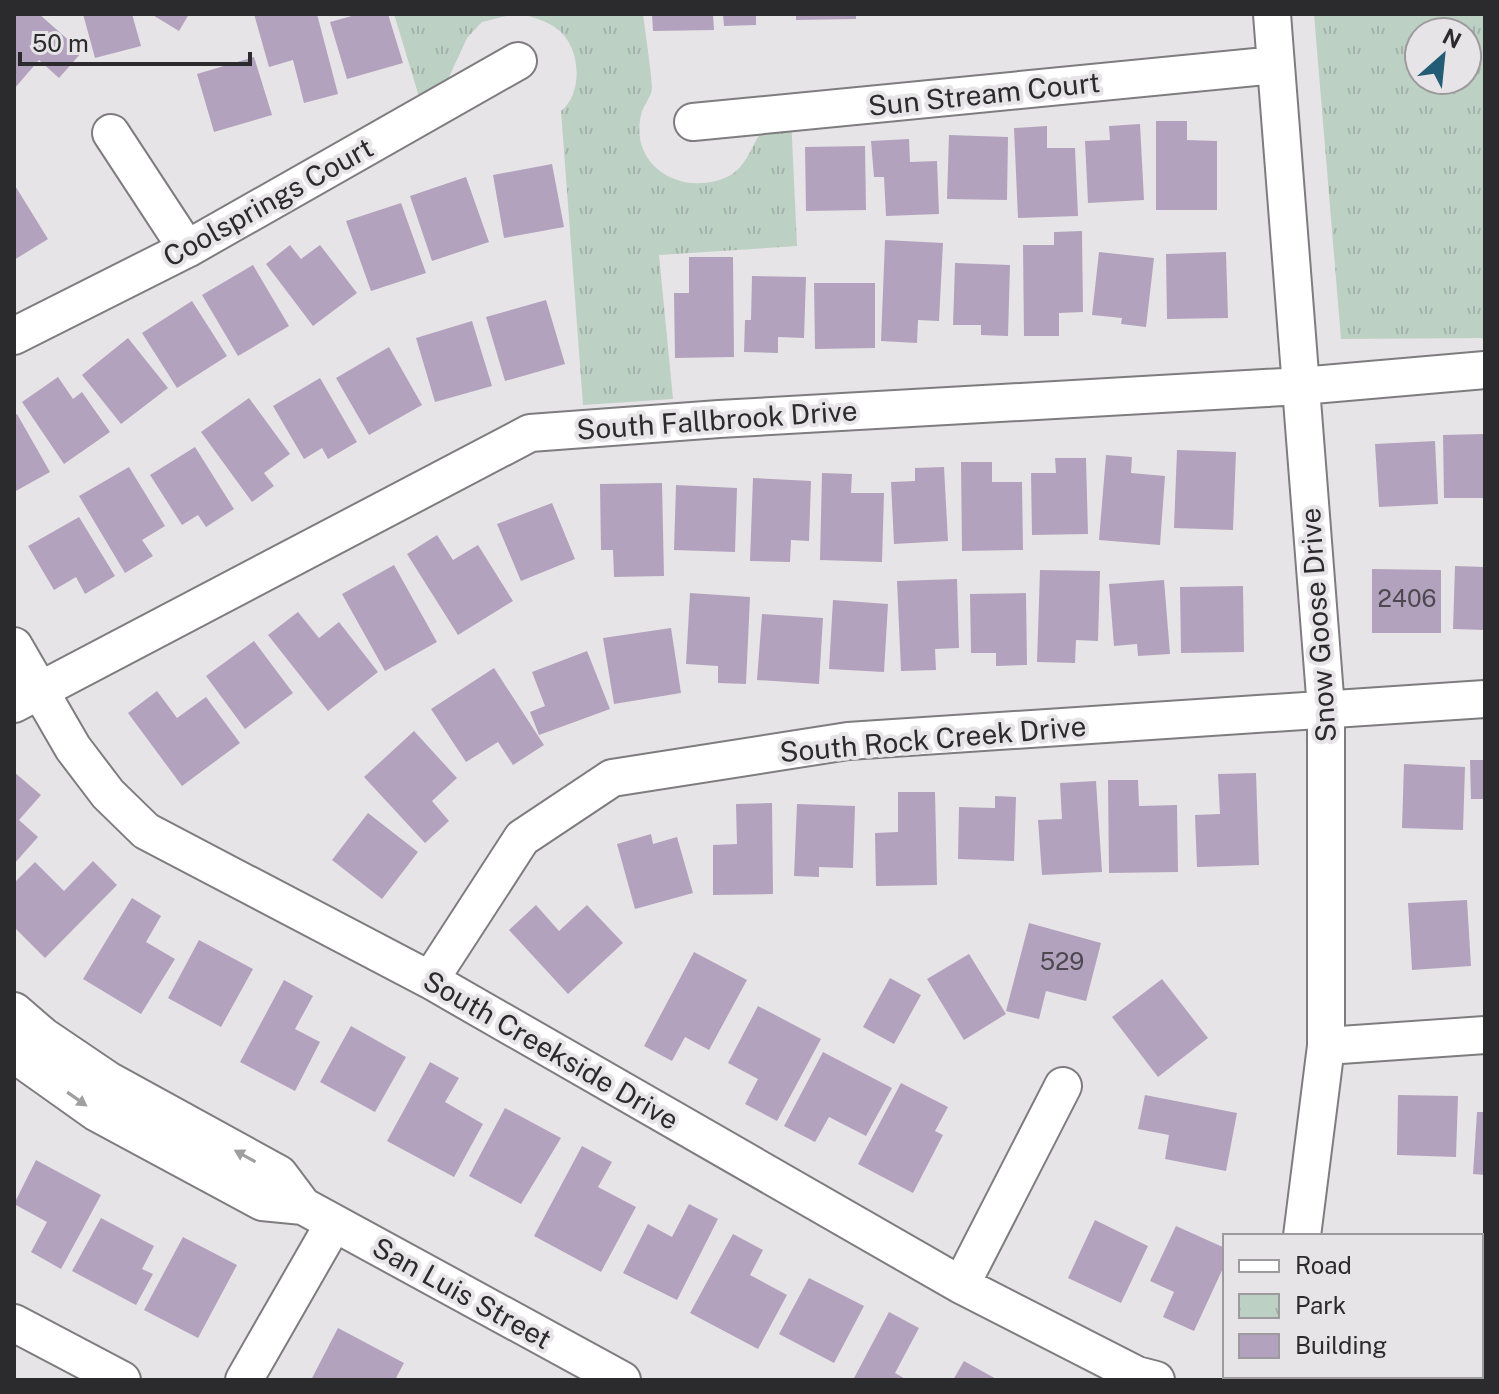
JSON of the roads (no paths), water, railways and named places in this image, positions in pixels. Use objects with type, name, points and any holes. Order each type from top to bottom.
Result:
[{"type":"street","name":"Snow Goose Drive","points":[[1272,14],[1326,709],[1326,1046],[1302,1234]]},
{"type":"street","name":"Coolsprings Court","points":[[14,336],[187,249],[518,61]]},
{"type":"street","name":"Sun Stream Court","points":[[693,122],[1276,65]]},
{"type":"street","points":[[111,133],[187,249]]},
{"type":"street","name":"South Fallbrook Drive","points":[[26,698],[530,433],[735,418],[1301,386],[1485,370]]},
{"type":"street","name":"South Creekside Drive","points":[[14,646],[26,698],[73,748],[108,794],[146,831],[430,980],[961,1285],[1137,1375],[1156,1380]]},
{"type":"street","name":"South Rock Creek Drive","points":[[430,980],[522,838],[612,778],[848,741],[1485,699]]},
{"type":"street","name":"San Luis Street","points":[[14,1011],[43,1036],[108,1080],[279,1174],[303,1206]]},
{"type":"street","points":[[1326,1046],[1485,1035]]},
{"type":"street","name":"San Luis Street","points":[[14,1054],[97,1113],[262,1202],[303,1206],[622,1380]]},
{"type":"street","points":[[961,1285],[1063,1086]]},
{"type":"street","points":[[244,1380],[334,1223]]},
{"type":"street","points":[[14,1323],[122,1380]]}]
